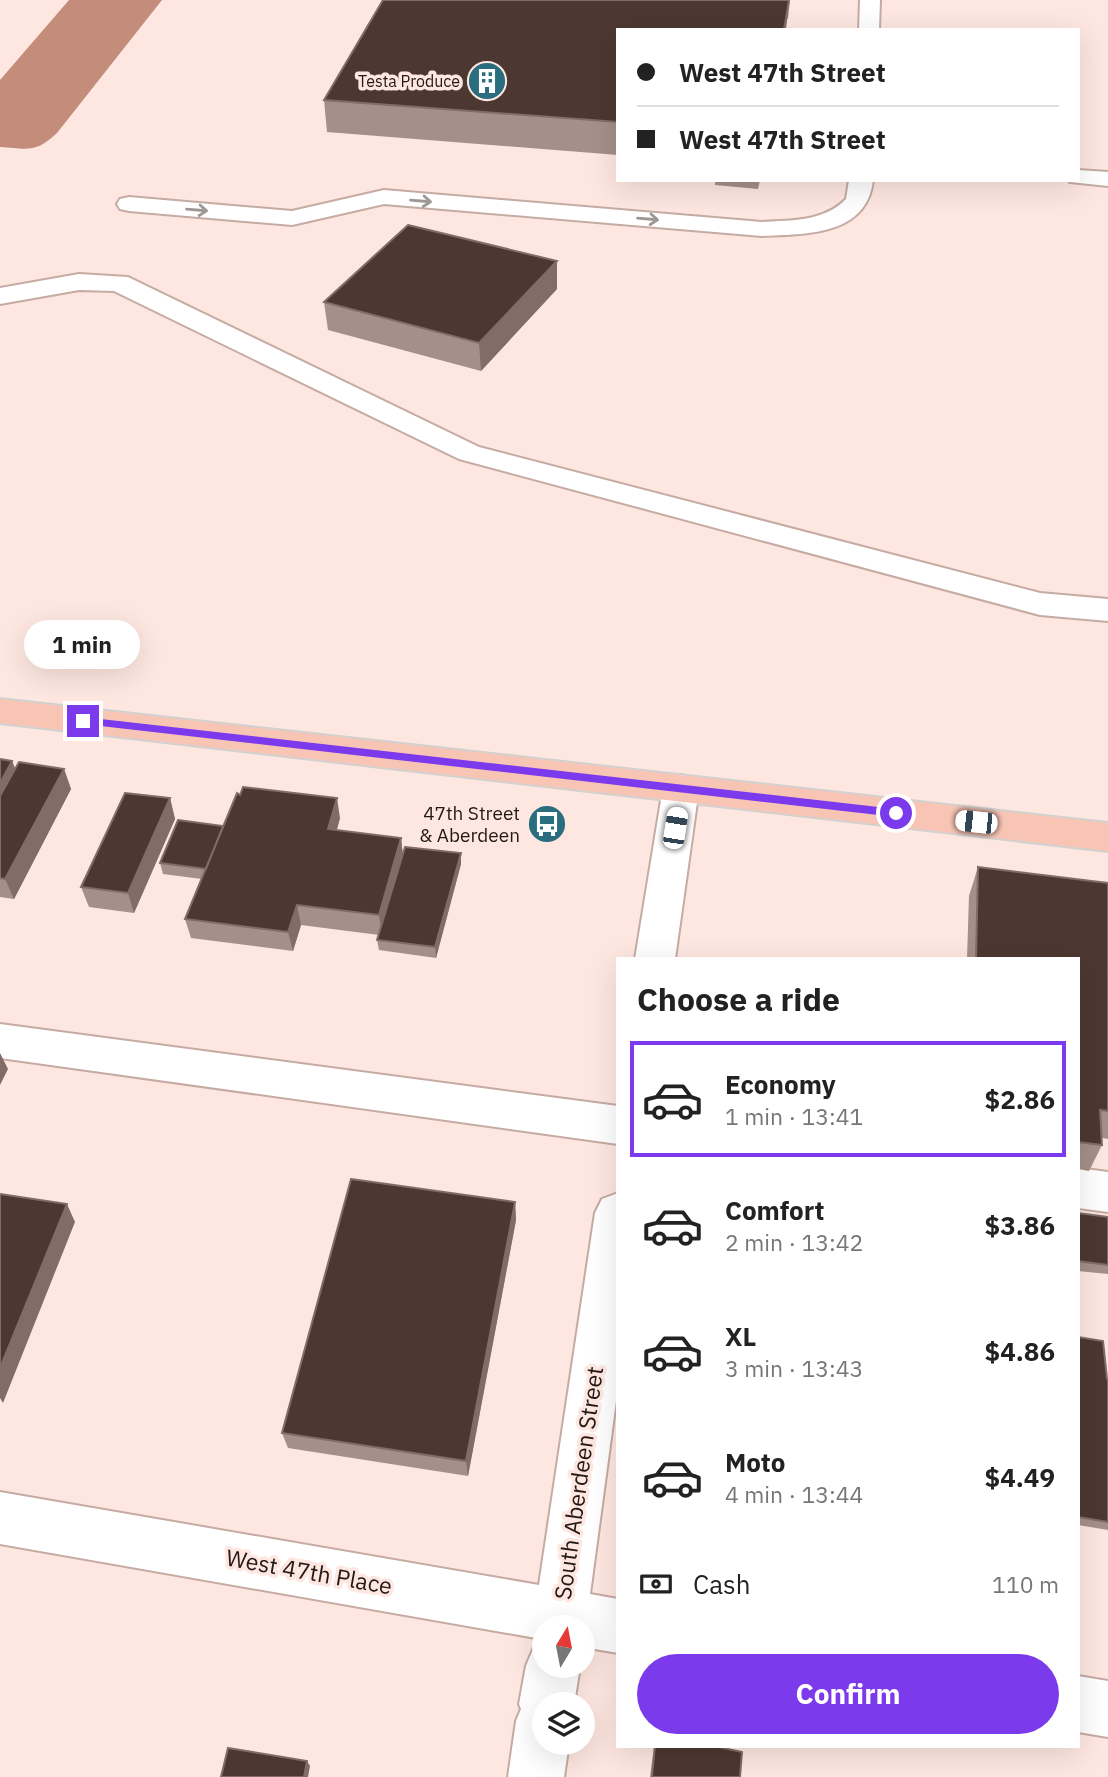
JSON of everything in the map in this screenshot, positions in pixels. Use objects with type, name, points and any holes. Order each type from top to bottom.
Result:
[{"type":"main road","points":[[0,711],[1108,837]]},
{"type":"street","points":[[869,28],[870,0]]},
{"type":"street","points":[[1080,177],[1108,179]]},
{"type":"street","points":[[129,204],[292,218],[384,197],[762,229],[809,226],[843,215],[858,201],[861,182]]},
{"type":"street","points":[[0,296],[79,282],[120,283],[469,453],[1040,604],[1108,610]]},
{"type":"street","points":[[655,957],[681,788]]},
{"type":"street","points":[[0,1041],[616,1125]]},
{"type":"street","points":[[1080,1188],[1108,1192]]},
{"type":"street","name":"South Aberdeen Street","points":[[560,1615],[616,1227]]},
{"type":"street","name":"West 47th Place","points":[[0,1518],[532,1632]]},
{"type":"street","name":"West 47th Place","points":[[595,1630],[616,1626]]},
{"type":"street","points":[[1080,1704],[1108,1709]]},
{"type":"street","points":[[536,1777],[539,1755]]},
{"type":"shaded area","points":[[69,0],[162,0],[57,133],[37,147],[0,147],[0,80]]},
{"type":"building","name":"Testa Produce","points":[[383,0],[789,0],[784,28],[616,28],[616,122],[324,100]]},
{"type":"building","points":[[408,225],[557,261],[479,343],[324,302]]},
{"type":"building","points":[[0,759],[12,761],[0,783]]},
{"type":"building","points":[[19,762],[64,769],[5,879],[0,878],[0,796]]},
{"type":"building","points":[[243,787],[337,798],[328,829],[401,838],[379,915],[297,905],[288,932],[185,919],[237,793],[240,795]]},
{"type":"building","points":[[125,793],[170,798],[128,893],[81,887]]},
{"type":"building","points":[[178,820],[223,826],[206,869],[160,863]]},
{"type":"building","points":[[405,847],[461,853],[435,947],[377,940]]},
{"type":"building","points":[[978,867],[1108,883],[1108,1111],[1100,1110],[1102,1145],[1080,1142],[1080,957],[976,957]]},
{"type":"building","points":[[351,1179],[515,1202],[466,1461],[282,1433]]},
{"type":"building","points":[[0,1194],[67,1204],[0,1368]]},
{"type":"building","points":[[1080,1213],[1108,1217],[1108,1265],[1080,1261]]},
{"type":"building","points":[[1080,1337],[1103,1341],[1108,1380],[1108,1522],[1080,1517]]},
{"type":"building","points":[[228,1748],[307,1761],[304,1777],[221,1777]]},
{"type":"building","points":[[655,1748],[723,1748],[742,1752],[740,1777],[652,1777]]},
{"type":"place","name":"Testa Produce","points":[[487,81]]},
{"type":"place","name":"47th Street & Aberdeen","points":[[547,824]]},
{"type":"route","points":[[83,721],[896,813]]}]
